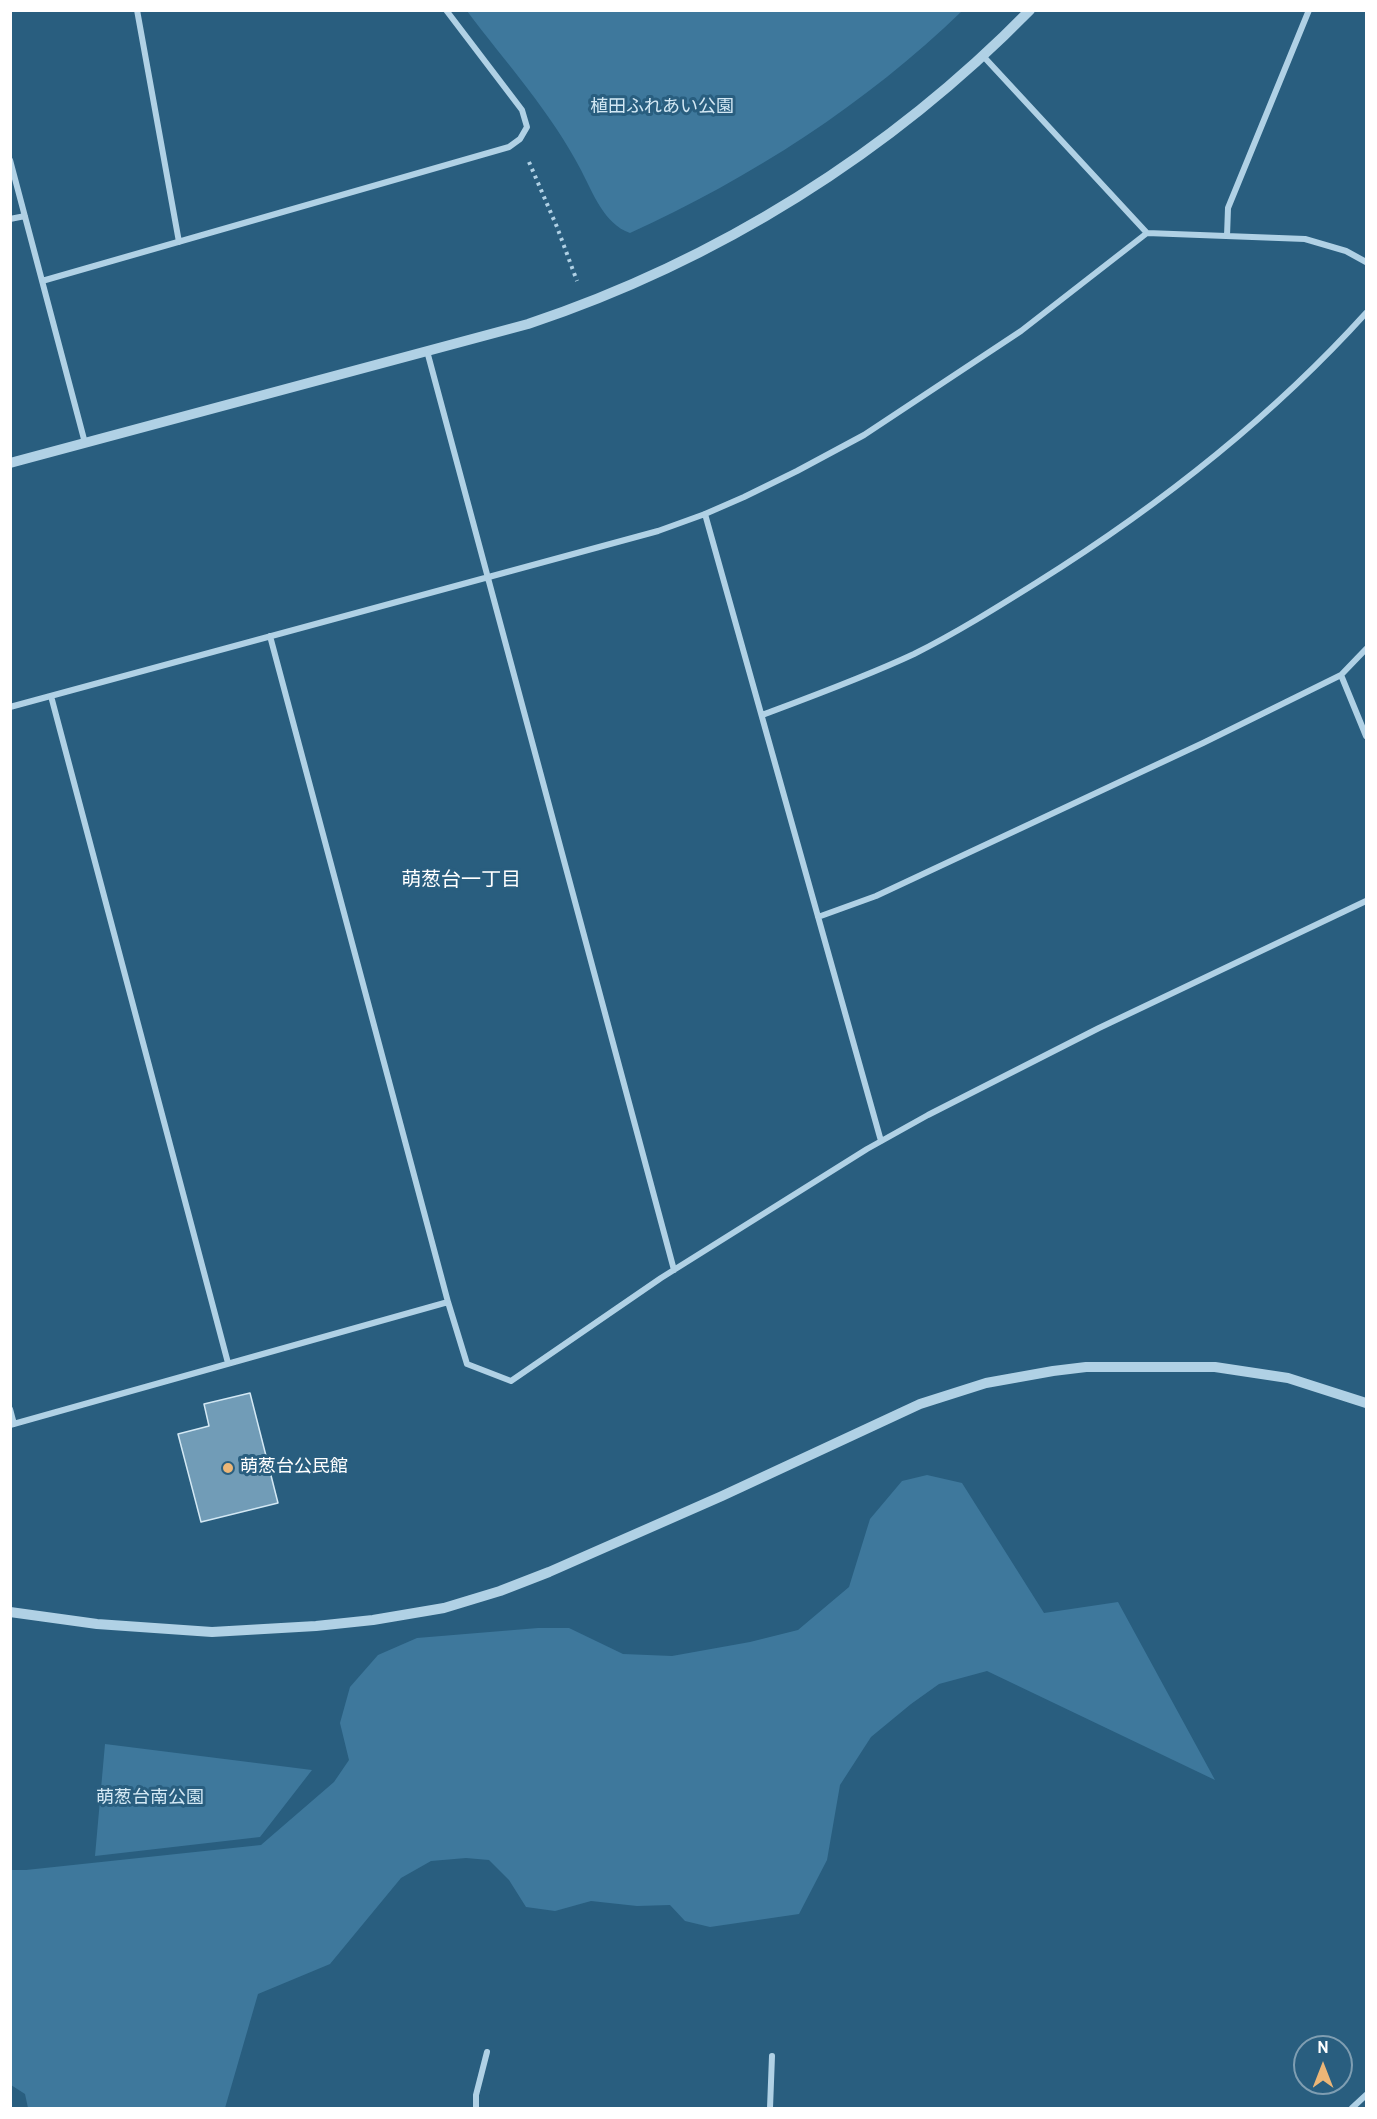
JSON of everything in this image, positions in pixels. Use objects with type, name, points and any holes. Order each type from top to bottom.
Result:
[{"type":"street","points":[[137,10],[179,242]]},
{"type":"street","points":[[42,281],[509,147],[520,139],[527,127],[522,110],[446,10]]},
{"type":"street","points":[[10,463],[528,324],[585,305],[674,267],[724,241],[834,175],[920,110],[984,57],[1030,10]]},
{"type":"street","points":[[1227,236],[1228,208],[1309,10]]},
{"type":"street","points":[[984,57],[1147,233]]},
{"type":"street","points":[[10,160],[85,443]]},
{"type":"street","points":[[10,219],[25,216]]},
{"type":"street","points":[[10,707],[658,531],[705,514],[797,471],[873,429],[1021,331],[1147,233],[1305,239],[1346,251],[1366,262]]},
{"type":"street","points":[[762,715],[914,654],[983,616],[1084,553],[1146,508],[1263,416],[1366,313]]},
{"type":"street","points":[[427,351],[674,1270]]},
{"type":"street","points":[[705,514],[881,1141]]},
{"type":"street","points":[[270,636],[448,1302],[467,1364],[511,1381],[674,1270],[881,1141],[1099,1028],[1366,901]]},
{"type":"street","points":[[818,917],[876,896],[1203,743],[1341,675],[1366,649]]},
{"type":"street","points":[[1341,675],[1366,736]]},
{"type":"street","points":[[51,696],[228,1363]]},
{"type":"street","points":[[10,1409],[12,1424],[448,1302]]},
{"type":"street","points":[[10,1612],[97,1624],[212,1632],[305,1628],[444,1608],[500,1591],[549,1572],[722,1496],[920,1404],[986,1383],[1053,1371],[1086,1367],[1215,1367],[1288,1378],[1366,1403]]},
{"type":"street","points":[[476,2109],[476,2095],[488,2052]]},
{"type":"street","points":[[770,2109],[772,2056]]},
{"type":"street","points":[[1352,2109],[1366,2095]]},
{"type":"path","points":[[520,139],[557,227],[585,305]]},
{"type":"green space","name":"植田ふれあい公園","points":[[467,11],[962,11],[925,45],[847,108],[763,163],[630,233],[613,223],[600,207],[556,128]]},
{"type":"green space","points":[[927,1475],[962,1483],[1044,1613],[1118,1602],[1215,1780],[987,1671],[939,1684],[871,1737],[840,1785],[827,1860],[799,1914],[710,1927],[685,1921],[670,1905],[637,1906],[591,1901],[555,1911],[526,1907],[509,1880],[489,1860],[466,1858],[431,1861],[401,1878],[330,1964],[258,1994],[225,2108],[28,2108],[25,2094],[11,2085],[11,1870],[261,1845],[334,1782],[349,1760],[340,1723],[350,1687],[378,1655],[417,1638],[538,1628],[569,1628],[623,1654],[672,1656],[750,1642],[798,1630],[849,1587],[870,1519],[902,1481]]},
{"type":"green space","name":"萌葱台南公園","points":[[105,1744],[312,1770],[260,1837],[95,1856]]},
{"type":"building","name":"萌葱台公民館","points":[[250,1393],[278,1503],[201,1522],[178,1434],[209,1426],[204,1404]]},
{"type":"place","name":"萌葱台公民館","points":[[228,1468]]},
{"type":"district","name":"萌葱台一丁目","points":[[461,882]]}]
